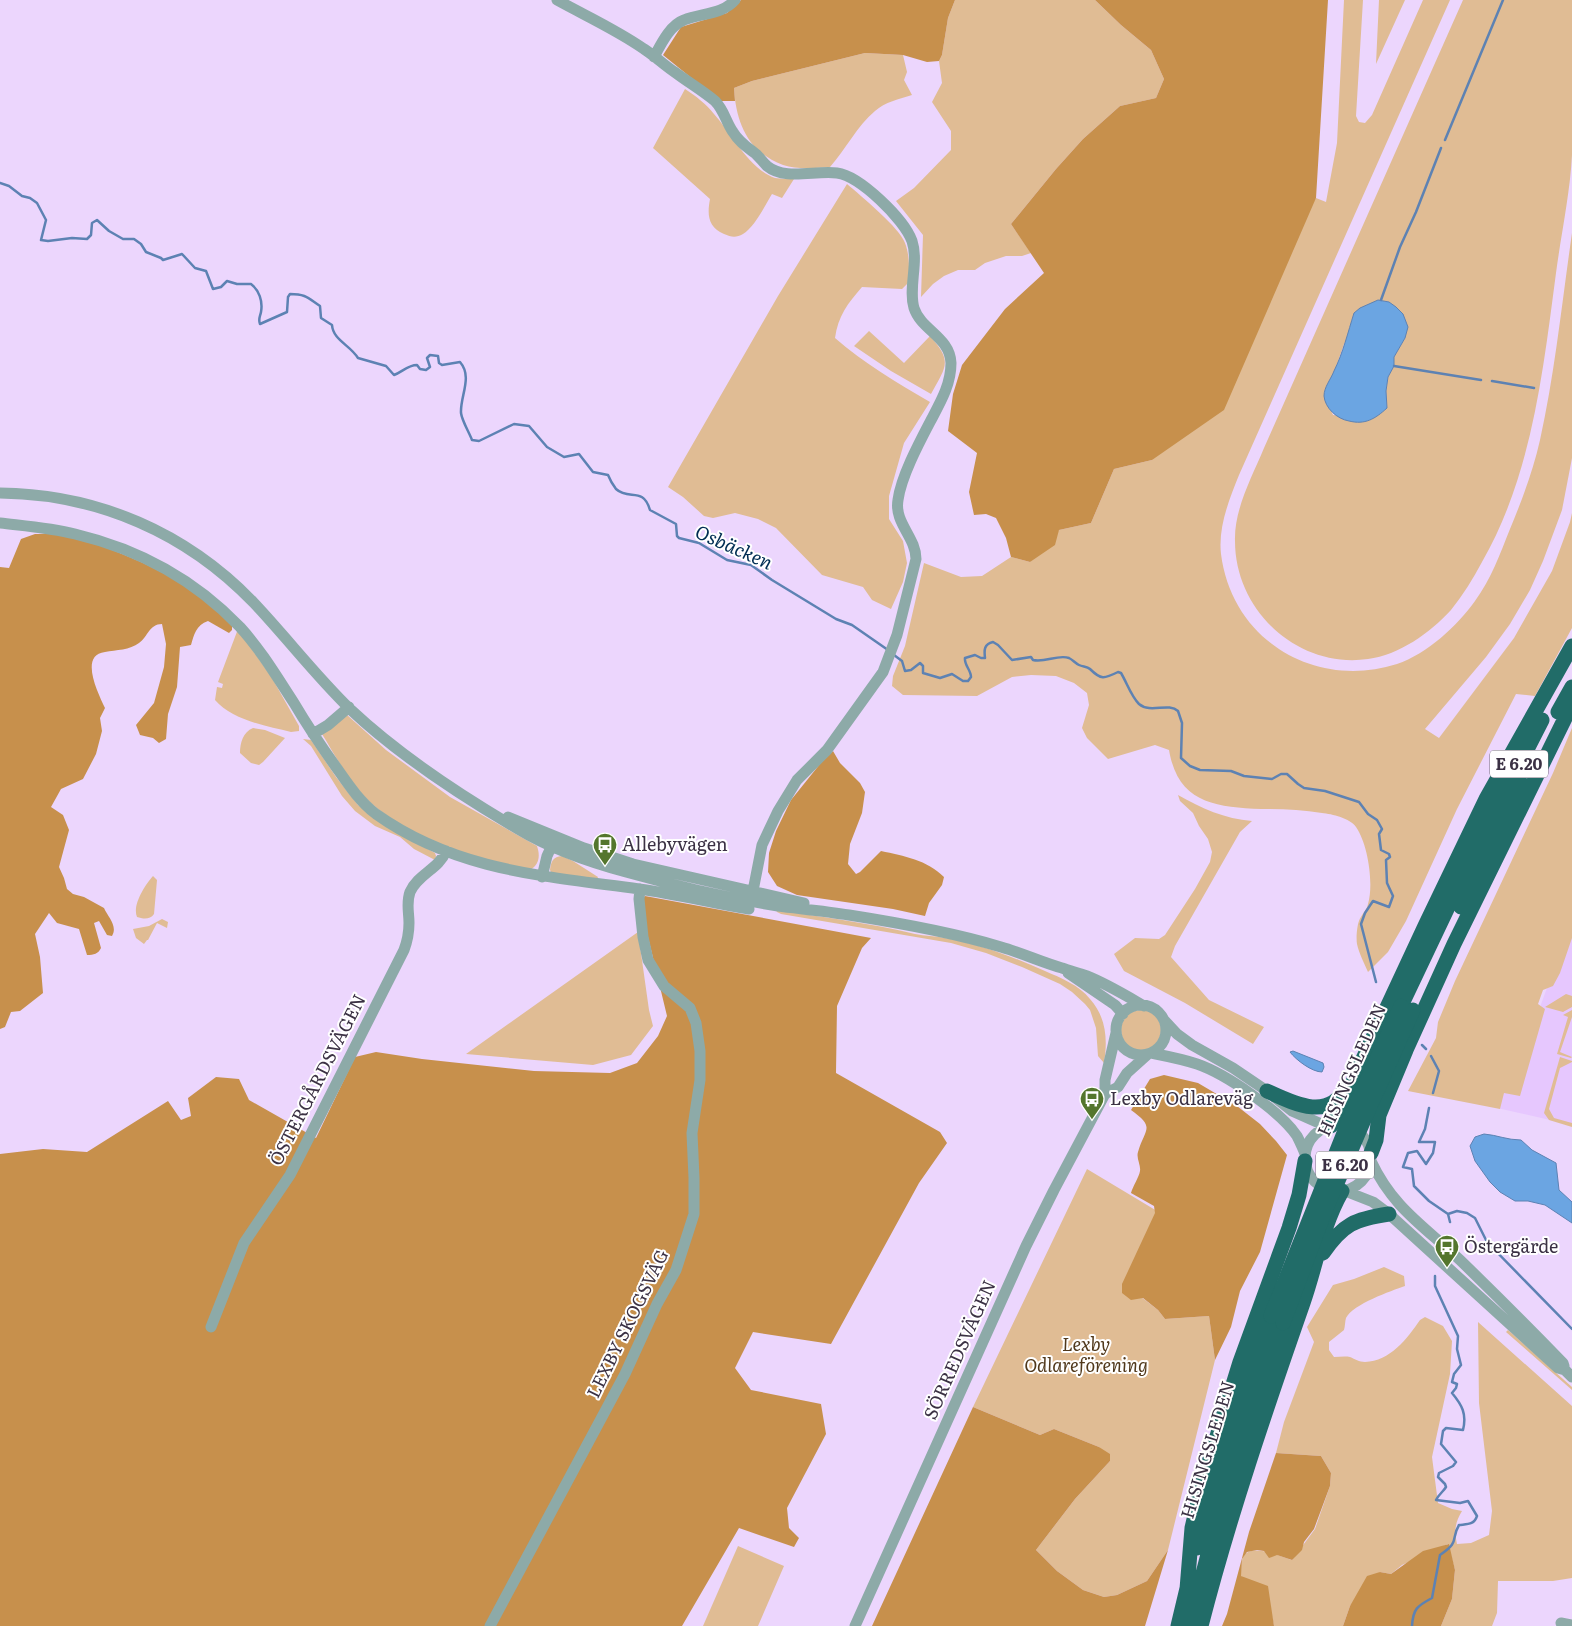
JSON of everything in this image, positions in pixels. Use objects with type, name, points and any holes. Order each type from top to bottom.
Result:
[{"type":"highway","points":[[1330,1127],[1344,1106],[1356,1074],[1486,799],[1572,646]]},
{"type":"highway","name":"HISINGSLEDEN","points":[[1178,1626],[1197,1546],[1233,1428],[1277,1320],[1526,750],[1572,662]]},
{"type":"highway","name":"HISINGSLEDEN","points":[[1473,869],[1572,687]]},
{"type":"highway","points":[[1371,1157],[1376,1140],[1379,1115],[1406,1050],[1454,944],[1572,704]]},
{"type":"highway","points":[[1267,1091],[1300,1106],[1326,1106],[1339,1098],[1349,1081],[1356,1074]]},
{"type":"highway","points":[[1187,1589],[1192,1528],[1202,1485],[1240,1362],[1289,1228],[1299,1195],[1305,1157]]},
{"type":"highway","points":[[1201,1626],[1214,1576],[1238,1499],[1317,1263],[1318,1253],[1343,1191]]},
{"type":"highway","points":[[1317,1263],[1333,1239],[1342,1230],[1365,1218],[1389,1214]]},
{"type":"highway","name":"HISINGSLEDEN","points":[[1191,1626],[1208,1551],[1277,1320]]},
{"type":"street","points":[[557,0],[644,48],[715,101],[740,142],[768,166],[778,172],[786,173],[829,172],[844,175],[852,178],[869,191],[900,221],[910,236],[915,256],[914,309],[921,320],[942,340],[948,350],[951,363],[946,391],[917,448],[898,497],[899,517],[914,547],[916,559],[893,647],[879,679],[827,750],[797,780],[778,810],[762,845],[751,900]]},
{"type":"street","points":[[654,57],[674,26],[683,20],[724,9],[735,0]]},
{"type":"street","points":[[0,493],[54,496],[102,508],[136,520],[201,556],[254,603],[322,681],[405,756],[522,832],[751,900],[849,915],[979,940],[1085,975],[1157,1011],[1177,1034],[1192,1045],[1267,1091],[1292,1111],[1330,1127]]},
{"type":"street","points":[[0,523],[50,529],[90,538],[145,559],[187,582],[220,608],[251,641],[266,659],[313,734],[350,787],[368,807],[397,827],[446,851],[496,867],[542,877],[640,889],[698,900],[751,900]]},
{"type":"street","points":[[313,734],[328,725],[349,707]]},
{"type":"street","points":[[542,877],[547,856],[554,841]]},
{"type":"street","name":"ÖSTERGÅRDSVÄGEN","points":[[211,1328],[244,1243],[290,1175],[404,950],[408,935],[407,908],[411,890],[419,879],[442,859],[446,851]]},
{"type":"street","name":"LEXBY SKOGSVÄG","points":[[490,1626],[625,1374],[656,1304],[676,1270],[694,1214],[692,1133],[700,1080],[700,1051],[696,1023],[690,1008],[664,986],[648,960],[643,937],[639,899],[640,889]]},
{"type":"street","points":[[1061,968],[1115,1005],[1123,1014]]},
{"type":"street","points":[[1144,1006],[1130,1008],[1117,1023],[1116,1032],[1122,1046],[1128,1052],[1137,1055],[1149,1054],[1196,1064],[1232,1082],[1266,1106],[1296,1135],[1310,1175],[1317,1184],[1327,1190],[1343,1191],[1374,1202],[1558,1368],[1569,1374]]},
{"type":"street","points":[[1149,1054],[1163,1042],[1166,1031],[1164,1020]]},
{"type":"street","name":"SÖRREDSVÄGEN","points":[[855,1626],[1026,1246],[1105,1094],[1105,1080],[1116,1032]]},
{"type":"street","name":"SÖRREDSVÄGEN","points":[[1105,1094],[1118,1087],[1127,1073],[1149,1054]]},
{"type":"street","points":[[1305,1157],[1313,1137],[1320,1131],[1330,1127],[1347,1127],[1357,1131],[1365,1139],[1384,1187],[1412,1218],[1458,1258],[1501,1300],[1563,1363],[1569,1374]]},
{"type":"street","points":[[1343,1191],[1353,1188],[1363,1180],[1370,1169],[1371,1157]]},
{"type":"shaded area","points":[[741,0],[955,0],[948,18],[942,55],[939,61],[927,62],[903,55],[865,53],[752,81],[734,88],[735,101],[720,101],[663,55],[681,27],[727,13]]},
{"type":"shaded area","points":[[1095,0],[1328,0],[1316,198],[1224,410],[1152,460],[1114,469],[1091,523],[1059,530],[1055,545],[1030,562],[1011,557],[1006,538],[996,518],[986,514],[974,515],[969,492],[977,453],[948,431],[953,394],[962,365],[1005,309],[1044,273],[1011,224],[1083,139],[1120,106],[1156,98],[1164,79],[1151,50]]},
{"type":"shaded area","points":[[35,534],[55,534],[93,543],[153,567],[201,597],[232,625],[232,630],[229,633],[208,621],[198,628],[191,645],[180,647],[177,687],[168,714],[166,739],[159,743],[153,738],[140,735],[136,725],[154,703],[164,667],[166,644],[162,624],[151,628],[142,640],[135,645],[105,652],[97,655],[93,660],[92,667],[95,684],[105,708],[100,718],[102,731],[96,754],[83,779],[61,789],[51,807],[63,815],[69,830],[59,867],[67,889],[73,894],[84,897],[104,908],[112,922],[114,932],[112,936],[107,935],[99,921],[94,923],[101,948],[96,954],[87,955],[79,929],[57,923],[49,913],[35,934],[40,957],[43,993],[20,1011],[11,1012],[5,1027],[0,1029],[0,567],[9,568],[21,539]]},
{"type":"shaded area","points":[[833,751],[840,763],[860,783],[865,792],[862,813],[850,844],[848,864],[856,874],[881,851],[930,866],[944,877],[942,885],[929,903],[925,916],[893,909],[797,895],[777,886],[768,872],[769,853],[776,831],[791,800]]},
{"type":"shaded area","points":[[645,896],[871,938],[862,948],[837,1006],[836,1073],[940,1132],[947,1143],[919,1183],[831,1344],[753,1332],[735,1368],[751,1390],[821,1404],[826,1434],[787,1508],[789,1528],[799,1538],[794,1547],[739,1528],[682,1626],[0,1626],[0,1154],[43,1149],[87,1152],[168,1101],[181,1120],[191,1116],[188,1098],[216,1077],[239,1079],[249,1100],[316,1138],[355,1057],[376,1052],[534,1071],[610,1073],[637,1063],[658,1036],[667,1016],[641,901]]},
{"type":"shaded area","points":[[1572,920],[1572,1125],[1497,1108],[1540,1007]]},
{"type":"shaded area","points":[[1164,1075],[1198,1083],[1237,1106],[1260,1124],[1287,1155],[1260,1252],[1240,1291],[1231,1327],[1215,1360],[1209,1316],[1165,1319],[1158,1310],[1143,1298],[1131,1300],[1122,1293],[1122,1284],[1155,1213],[1154,1206],[1131,1193],[1140,1171],[1138,1154],[1146,1125],[1131,1110],[1150,1079]]},
{"type":"shaded area","points":[[973,1407],[1040,1435],[1054,1429],[1099,1447],[1110,1454],[1110,1461],[1075,1499],[1036,1550],[1057,1571],[1083,1590],[1104,1597],[1117,1595],[1147,1581],[1168,1550],[1145,1626],[872,1626]]},
{"type":"shaded area","points":[[1276,1453],[1321,1456],[1331,1473],[1330,1486],[1314,1529],[1304,1542],[1302,1550],[1292,1560],[1277,1555],[1269,1558],[1264,1551],[1257,1550],[1247,1552],[1242,1559],[1241,1576],[1268,1586],[1274,1626],[1222,1626],[1249,1532]]},
{"type":"shaded area","points":[[1449,1544],[1455,1570],[1452,1599],[1441,1626],[1343,1626],[1350,1606],[1367,1576],[1380,1572],[1391,1574],[1423,1551]]},
{"type":"green space","points":[[955,0],[1095,0],[1151,50],[1164,79],[1156,98],[1120,106],[1083,139],[1011,224],[1031,253],[1022,256],[1006,256],[985,263],[975,270],[958,270],[944,276],[933,284],[921,297],[923,235],[896,201],[914,188],[951,150],[951,131],[932,102],[942,83],[939,61],[942,55],[948,18]]},
{"type":"green space","points":[[1344,0],[1363,0],[1356,116],[1359,122],[1365,123],[1372,115],[1423,0],[1450,0],[1239,475],[1225,514],[1221,534],[1221,554],[1228,585],[1242,612],[1260,634],[1283,651],[1309,664],[1337,670],[1367,670],[1397,664],[1419,653],[1440,638],[1475,601],[1486,584],[1499,557],[1531,474],[1537,452],[1554,363],[1572,233],[1572,458],[1562,510],[1530,590],[1510,624],[1486,657],[1425,729],[1439,738],[1514,638],[1552,571],[1572,513],[1572,628],[1535,696],[1516,694],[1457,809],[1406,921],[1388,952],[1368,972],[1357,944],[1357,929],[1370,896],[1369,864],[1364,843],[1356,827],[1350,821],[1340,817],[1299,810],[1244,808],[1201,799],[1181,781],[1174,768],[1169,750],[1155,745],[1108,759],[1087,738],[1082,728],[1089,705],[1087,693],[1074,683],[1056,676],[1031,675],[1012,677],[977,696],[903,695],[892,686],[893,676],[905,646],[924,563],[961,577],[982,576],[1011,557],[1030,562],[1059,530],[1091,523],[1114,469],[1152,460],[1316,198],[1326,202],[1337,143]]},
{"type":"green space","points":[[1379,0],[1405,0],[1376,64]]},
{"type":"green space","points":[[1463,0],[1572,0],[1571,170],[1540,385],[1533,422],[1513,494],[1499,529],[1464,593],[1443,619],[1413,642],[1380,657],[1342,660],[1318,655],[1295,645],[1275,630],[1259,612],[1246,590],[1238,567],[1235,541],[1237,517],[1249,482]],"holes":[[[1378,300],[1389,302],[1405,338],[1394,357],[1394,366],[1388,377],[1386,391],[1387,408],[1371,419],[1333,415],[1330,408],[1328,383],[1335,370],[1344,344]]]},
{"type":"green space","points":[[865,53],[903,55],[907,72],[904,80],[912,95],[897,99],[875,111],[830,167],[801,168],[783,165],[761,152],[746,135],[738,113],[734,88],[752,81]]},
{"type":"green space","points":[[685,89],[711,110],[757,167],[775,178],[794,179],[782,198],[772,194],[756,221],[747,231],[736,237],[724,234],[715,228],[709,215],[710,199],[653,148]]},
{"type":"green space","points":[[847,184],[879,212],[902,237],[908,253],[909,282],[902,289],[862,287],[844,310],[835,338],[857,356],[930,402],[904,443],[889,496],[889,519],[903,541],[907,563],[903,582],[891,609],[872,600],[863,587],[822,575],[776,528],[758,519],[735,513],[713,518],[704,516],[683,497],[668,487],[778,296]]},
{"type":"green space","points":[[869,331],[904,363],[930,336],[942,352],[945,364],[931,394],[891,371],[854,346]]},
{"type":"green space","points":[[238,629],[272,678],[299,726],[299,731],[291,732],[250,721],[231,713],[215,700],[217,687],[222,688],[223,684],[218,682]]},
{"type":"green space","points":[[346,714],[386,750],[450,797],[537,846],[539,856],[536,865],[530,870],[467,854],[424,837],[386,815],[356,787],[322,734]]},
{"type":"green space","points":[[253,728],[265,730],[285,738],[259,765],[251,763],[240,753],[243,738]]},
{"type":"green space","points":[[1572,728],[1572,938],[1560,973],[1553,986],[1543,990],[1538,1004],[1545,1009],[1520,1096],[1504,1093],[1500,1109],[1408,1091],[1436,1038],[1438,1022],[1455,981],[1553,773]]},
{"type":"green space","points":[[303,739],[311,740],[358,805],[399,833],[435,853],[435,860],[414,849],[400,837],[375,826],[355,811],[342,796],[311,746]]},
{"type":"green space","points":[[1178,795],[1214,812],[1232,818],[1252,821],[1240,832],[1175,946],[1171,957],[1209,1000],[1264,1027],[1253,1044],[1185,1003],[1124,971],[1114,954],[1135,938],[1159,939],[1165,935],[1210,862],[1212,852],[1208,839],[1193,813],[1180,801]]},
{"type":"green space","points":[[562,856],[598,877],[596,882],[552,874],[550,870],[552,862],[556,857]]},
{"type":"green space","points":[[153,876],[157,880],[154,914],[144,919],[137,917],[136,907],[138,901]]},
{"type":"green space","points":[[776,910],[846,920],[971,944],[1021,961],[1057,976],[1086,994],[1100,1013],[1106,1037],[1104,1063],[1098,1056],[1096,1028],[1090,1010],[1072,992],[1060,984],[986,953],[951,943],[781,914]]},
{"type":"green space","points":[[162,919],[168,922],[167,928],[157,923],[144,944],[136,938],[133,929],[149,926]]},
{"type":"green space","points":[[638,932],[653,1026],[631,1055],[593,1065],[466,1054]]},
{"type":"green space","points":[[1566,994],[1572,996],[1572,1007],[1563,1012],[1545,1007]]},
{"type":"green space","points":[[1145,1010],[1152,1013],[1158,1019],[1161,1030],[1160,1038],[1152,1047],[1145,1050],[1137,1050],[1130,1047],[1122,1038],[1121,1026],[1124,1019],[1133,1011]]},
{"type":"green space","points":[[1572,1010],[1572,1017],[1560,1052],[1571,1058],[1557,1054],[1568,1017],[1563,1015]]},
{"type":"green space","points":[[1560,1057],[1572,1062],[1560,1068],[1549,1109],[1554,1118],[1572,1123],[1572,1127],[1549,1120],[1544,1113]]},
{"type":"green space","name":"Lexby Odlareförening","points":[[1087,1169],[1157,1211],[1127,1286],[1158,1310],[1165,1319],[1209,1316],[1215,1360],[1168,1550],[1147,1581],[1117,1595],[1104,1597],[1083,1590],[1057,1571],[1036,1550],[1075,1499],[1110,1461],[1099,1447],[1054,1429],[1040,1435],[973,1407]]},
{"type":"green space","points":[[1384,1267],[1404,1276],[1405,1286],[1364,1303],[1350,1313],[1346,1318],[1344,1330],[1329,1342],[1329,1350],[1334,1357],[1350,1357],[1363,1362],[1374,1361],[1397,1348],[1420,1320],[1425,1317],[1443,1326],[1452,1341],[1450,1374],[1432,1457],[1438,1503],[1462,1511],[1456,1527],[1457,1544],[1471,1543],[1489,1535],[1492,1511],[1479,1403],[1478,1322],[1572,1406],[1572,1578],[1553,1581],[1498,1581],[1497,1613],[1492,1626],[1441,1626],[1452,1599],[1455,1570],[1448,1544],[1402,1565],[1391,1574],[1380,1572],[1350,1606],[1343,1626],[1274,1626],[1271,1612],[1241,1576],[1242,1560],[1245,1554],[1250,1551],[1264,1551],[1292,1560],[1315,1529],[1330,1486],[1331,1473],[1321,1456],[1276,1453],[1284,1422],[1314,1342],[1307,1327],[1333,1285]]},
{"type":"green space","points":[[1508,1330],[1572,1387],[1572,1390],[1506,1332]]},
{"type":"green space","points":[[738,1546],[784,1566],[758,1626],[703,1626]]},
{"type":"water","points":[[1378,300],[1389,302],[1396,307],[1403,314],[1408,327],[1405,338],[1394,357],[1394,366],[1388,377],[1386,391],[1387,408],[1365,422],[1345,420],[1332,412],[1327,405],[1324,396],[1325,389],[1340,357],[1354,313],[1360,308]]},
{"type":"water","points":[[1293,1051],[1323,1063],[1322,1072],[1309,1068],[1300,1062],[1290,1052]]},
{"type":"water","points":[[1484,1134],[1521,1140],[1532,1150],[1556,1163],[1559,1190],[1572,1202],[1572,1223],[1545,1205],[1528,1201],[1515,1201],[1500,1192],[1490,1182],[1475,1161],[1470,1146],[1475,1137]]},
{"type":"waterway","points":[[1445,140],[1503,0]]},
{"type":"waterway","points":[[1381,300],[1400,247],[1441,148]]},
{"type":"waterway","name":"Osbäcken","points":[[0,183],[9,186],[22,196],[30,198],[37,203],[46,220],[41,240],[87,239],[91,235],[92,223],[97,220],[109,231],[123,239],[134,239],[141,244],[146,252],[163,260],[182,254],[195,268],[206,271],[213,289],[221,287],[227,281],[237,284],[251,284],[256,289],[261,300],[260,324],[287,312],[290,294],[300,295],[320,306],[321,318],[332,325],[335,335],[358,358],[386,366],[394,375],[414,365],[426,370],[430,367],[427,358],[430,355],[438,356],[439,363],[442,365],[460,362],[466,374],[461,413],[472,440],[479,441],[514,424],[529,426],[547,447],[564,457],[579,454],[593,472],[608,475],[616,489],[626,494],[644,498],[650,510],[676,524],[677,536],[679,538],[699,543],[727,560],[751,565],[836,619],[852,625],[888,650]]},
{"type":"waterway","points":[[1394,366],[1481,380]]},
{"type":"waterway","points":[[1492,381],[1534,388]]},
{"type":"waterway","name":"Osbäcken","points":[[894,655],[902,661],[905,671],[911,670],[920,663],[923,666],[923,673],[940,678],[952,674],[963,681],[968,681],[971,677],[965,658],[975,655],[985,658],[985,648],[993,642],[1012,660],[1031,657],[1033,660],[1038,661],[1065,657],[1089,668],[1100,677],[1106,677],[1118,672],[1121,673],[1139,704],[1149,708],[1169,708],[1178,711],[1182,723],[1181,758],[1190,766],[1200,770],[1231,771],[1244,776],[1272,779],[1281,774],[1287,774],[1304,788],[1325,791],[1359,802],[1368,814],[1377,820],[1382,829],[1379,834],[1381,850],[1389,854],[1390,857],[1386,860],[1387,883],[1393,896],[1389,907],[1373,901],[1365,913],[1361,924],[1376,982]]},
{"type":"waterway","name":"Osbäcken","points":[[1422,1045],[1426,1049]]},
{"type":"waterway","name":"Osbäcken","points":[[1431,1056],[1439,1071],[1433,1093]]},
{"type":"waterway","name":"Osbäcken","points":[[1429,1108],[1425,1129],[1419,1142],[1435,1142],[1433,1153],[1426,1164],[1417,1151],[1408,1153],[1403,1167],[1412,1169],[1414,1186],[1429,1201],[1448,1214],[1457,1211],[1467,1213],[1475,1218],[1487,1242],[1572,1329]]},
{"type":"waterway","points":[[1448,1214],[1450,1222]]},
{"type":"waterway","points":[[1412,1626],[1413,1616],[1417,1609],[1432,1598],[1440,1555],[1451,1547],[1459,1525],[1472,1523],[1477,1516],[1468,1501],[1460,1503],[1436,1500],[1446,1487],[1438,1477],[1439,1473],[1453,1466],[1456,1462],[1441,1444],[1443,1431],[1446,1428],[1463,1430],[1464,1414],[1452,1393],[1457,1384],[1452,1382],[1454,1374],[1461,1365],[1457,1349],[1458,1336],[1435,1286],[1435,1276]]},
{"type":"place","name":"Allebyvägen","points":[[605,866]]},
{"type":"place","name":"Lexby Odlareväg","points":[[1092,1120]]},
{"type":"place","name":"Östergärde","points":[[1447,1268]]}]
